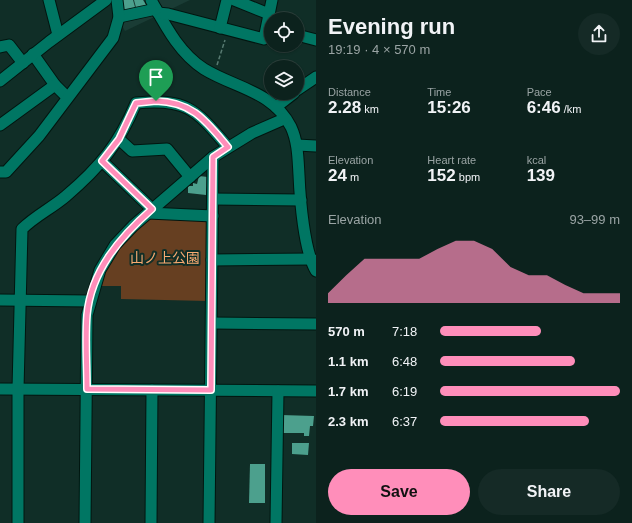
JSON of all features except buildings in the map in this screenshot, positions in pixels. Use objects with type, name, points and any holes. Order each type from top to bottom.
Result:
[{"type":"street","points":[[49,0],[58,34]]},
{"type":"street","points":[[0,81],[58,34],[106,0]]},
{"type":"street","points":[[0,172],[6,172],[39,136],[113,38],[119,17],[117,0]]},
{"type":"street","points":[[224,28],[227,0]]},
{"type":"street","points":[[234,0],[264,14]]},
{"type":"street","points":[[271,12],[272,0]]},
{"type":"street","points":[[119,17],[155,7],[168,14],[264,39]]},
{"type":"street","points":[[155,7],[176,43],[203,68],[213,74],[256,92],[276,107],[290,126],[297,146],[306,240],[316,271]]},
{"type":"street","points":[[304,37],[316,40]]},
{"type":"street","points":[[0,47],[9,46],[24,63]]},
{"type":"street","points":[[33,54],[55,85],[67,98]]},
{"type":"street","points":[[304,85],[316,77]]},
{"type":"street","points":[[0,125],[55,85]]},
{"type":"street","points":[[276,107],[285,100]]},
{"type":"street","points":[[18,523],[18,389],[22,229],[29,222],[66,196],[102,161],[119,139],[136,103],[168,101],[188,107],[204,118],[228,147]]},
{"type":"street","points":[[85,523],[87,315],[100,270],[115,245],[150,211],[213,157],[252,133],[284,119]]},
{"type":"street","points":[[119,139],[132,151],[167,149],[190,177]]},
{"type":"street","points":[[297,146],[316,146]]},
{"type":"street","points":[[208,523],[212,323],[213,157]]},
{"type":"street","points":[[102,161],[150,211],[213,216]]},
{"type":"street","points":[[213,199],[301,200]]},
{"type":"street","points":[[212,260],[312,259]]},
{"type":"street","points":[[0,300],[90,301]]},
{"type":"street","points":[[212,323],[316,324]]},
{"type":"street","points":[[0,389],[316,392]]},
{"type":"street","points":[[151,523],[152,390]]},
{"type":"street","points":[[276,523],[278,391]]},
{"type":"path","points":[[213,74],[224,28]]},
{"type":"shaded area","points":[[108,0],[190,0],[125,31]]},
{"type":"green space","name":"山ノ上公園","points":[[150,217],[210,218],[208,301],[121,299],[121,286],[97,286],[120,244]]},
{"type":"route","points":[[156,101],[168,101],[188,107],[204,118],[228,147],[213,157],[211,390],[87,389],[87,315],[100,270],[115,245],[132,226],[152,209],[102,161],[119,139],[136,103],[156,101]]}]
